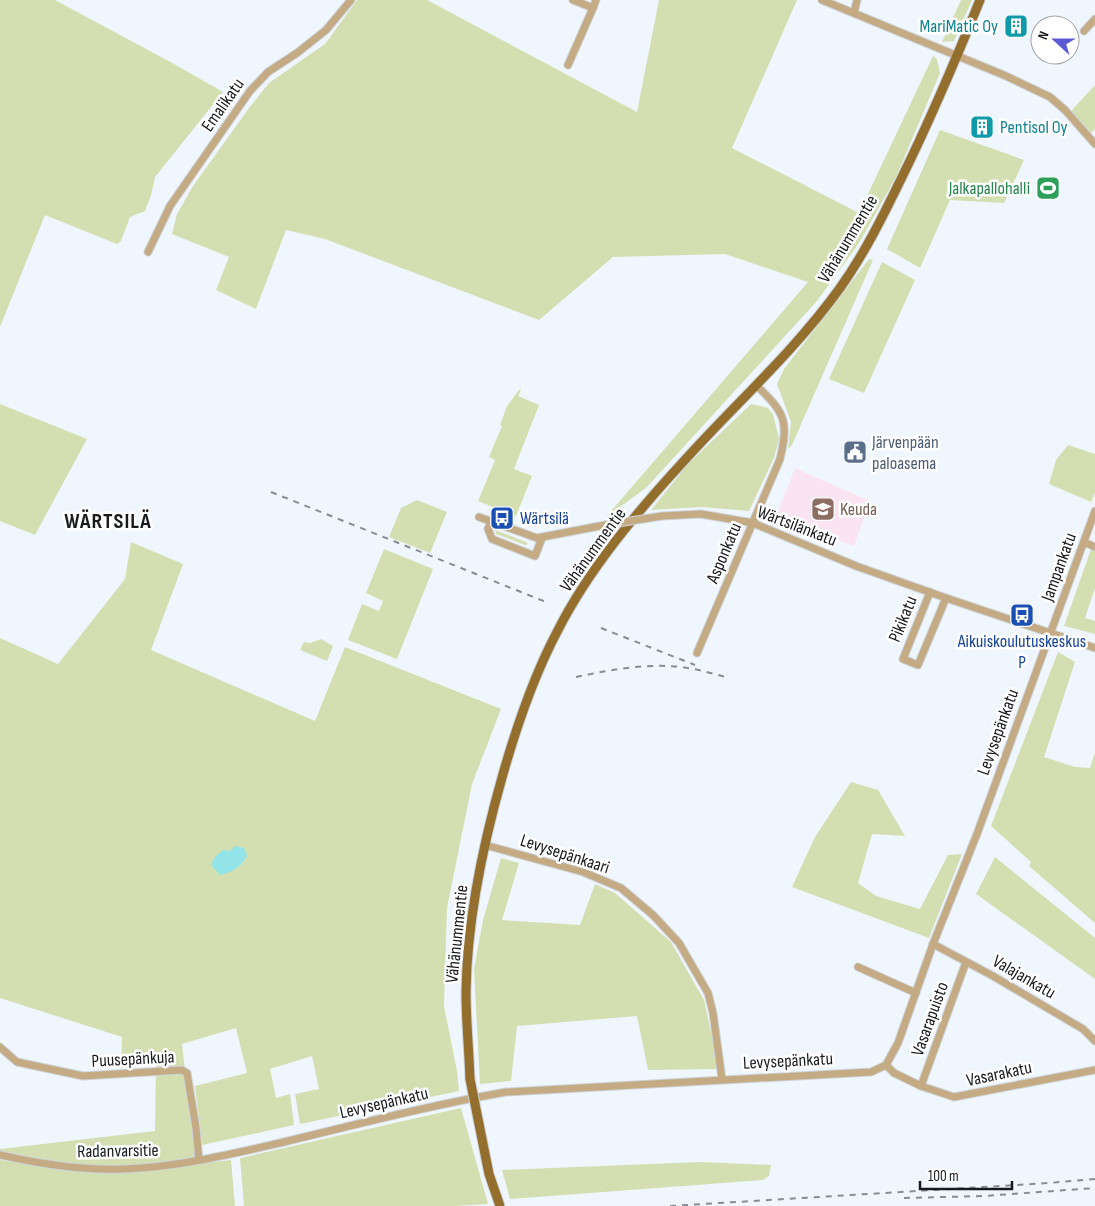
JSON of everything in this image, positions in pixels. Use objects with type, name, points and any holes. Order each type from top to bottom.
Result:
[{"type":"main road","name":"Vähänummentie","points":[[500,1206],[489,1174],[470,1079],[466,991],[471,930],[485,846],[513,740],[533,685],[558,630],[595,570],[624,532],[683,462],[757,386],[811,325],[840,287],[867,244],[910,160],[980,0]]},
{"type":"street","name":"Emalikatu","points":[[148,252],[170,206],[250,91],[268,72],[297,53],[326,30],[351,0]]},
{"type":"street","points":[[573,0],[593,8]]},
{"type":"street","points":[[568,65],[596,0]]},
{"type":"street","points":[[822,0],[1006,76],[1050,97],[1065,110],[1095,144]]},
{"type":"street","points":[[854,13],[857,0]]},
{"type":"street","points":[[1084,31],[1095,19]]},
{"type":"street","name":"Asponkatu","points":[[696,653],[780,459],[784,440],[784,420],[776,404],[757,386]]},
{"type":"street","name":"Jampankatu","points":[[1050,634],[1095,511]]},
{"type":"street","name":"Wärtsilänkatu","points":[[479,517],[531,536],[542,538],[662,516],[701,514],[753,523],[856,566],[1095,648]]},
{"type":"street","points":[[491,522],[488,529],[492,539],[534,556],[542,538]]},
{"type":"street","points":[[1084,542],[1095,547]]},
{"type":"street","name":"Pikikatu","points":[[930,592],[903,659],[918,665],[946,598]]},
{"type":"street","name":"Levysepänkatu","points":[[236,1153],[506,1092],[871,1072],[886,1065],[898,1044],[933,944],[977,834],[1050,634]]},
{"type":"street","name":"Levysepänkaari","points":[[485,846],[591,875],[621,888],[653,915],[680,942],[708,993],[713,1013],[722,1079]]},
{"type":"street","name":"Valajankatu","points":[[933,944],[1083,1029],[1095,1041]]},
{"type":"street","name":"Vasarapuisto","points":[[921,1086],[966,962]]},
{"type":"street","points":[[858,967],[916,993]]},
{"type":"street","name":"Puusepänkuja","points":[[0,1047],[17,1062],[83,1076],[182,1070],[187,1073],[199,1160]]},
{"type":"street","name":"Vasarakatu","points":[[886,1065],[894,1073],[921,1086],[954,1097],[962,1097],[1016,1084],[1095,1070]]},
{"type":"street","name":"Radanvarsitie","points":[[0,1155],[73,1168],[124,1169],[199,1160],[236,1153]]},
{"type":"shaded area","name":"Keuda","points":[[795,468],[870,501],[854,546],[776,517]]},
{"type":"green space","points":[[0,0],[55,0],[223,92],[155,177],[145,211],[130,217],[121,241],[117,244],[45,215],[0,327]]},
{"type":"green space","points":[[357,0],[427,0],[637,112],[659,0],[797,0],[732,148],[859,213],[933,56],[937,59],[940,73],[896,177],[859,243],[817,301],[646,488],[606,517],[808,282],[725,254],[613,257],[539,320],[325,239],[286,230],[256,309],[216,290],[229,257],[172,234],[177,214],[193,186],[269,83],[325,44]]},
{"type":"green space","points":[[961,0],[972,0],[954,41],[942,42]]},
{"type":"green space","points":[[1095,85],[1095,129],[1091,133],[1071,111]]},
{"type":"green space","points":[[940,130],[1024,160],[1004,203],[950,200],[920,268],[887,249]]},
{"type":"green space","points":[[869,259],[873,260],[792,445],[788,449],[791,422],[777,384],[784,369]]},
{"type":"green space","points":[[882,262],[915,280],[864,393],[829,379]]},
{"type":"green space","points":[[519,390],[521,390],[518,396],[539,405],[514,469],[532,476],[516,516],[478,501],[495,460],[489,457],[502,426],[500,425],[507,406]]},
{"type":"green space","points":[[0,404],[87,439],[35,535],[0,521]]},
{"type":"green space","points":[[751,404],[768,408],[773,414],[779,439],[774,458],[749,511],[702,507],[651,510],[688,464]]},
{"type":"green space","points":[[1068,445],[1095,454],[1095,493],[1091,502],[1049,484],[1056,460]]},
{"type":"green space","points":[[417,500],[447,512],[430,553],[389,537],[401,508]]},
{"type":"green space","points":[[495,530],[528,544],[525,545],[496,534]]},
{"type":"green space","points":[[131,542],[183,564],[151,650],[315,721],[345,647],[501,709],[472,784],[447,908],[444,1006],[457,1071],[459,1091],[300,1124],[295,1094],[319,1089],[312,1056],[270,1069],[276,1098],[290,1094],[294,1125],[202,1145],[195,1086],[247,1073],[236,1028],[182,1044],[195,1158],[140,1165],[91,1166],[61,1163],[0,1152],[0,1149],[155,1131],[156,1064],[121,1068],[122,1037],[0,998],[0,638],[58,664],[125,579]]},
{"type":"green space","points":[[384,549],[433,569],[397,659],[348,640],[362,604],[379,611],[383,601],[366,593]]},
{"type":"green space","points":[[1091,549],[1095,551],[1095,588],[1085,618],[1095,621],[1095,634],[1064,626]]},
{"type":"green space","points":[[321,639],[333,646],[327,661],[300,650],[304,642],[310,643]]},
{"type":"green space","points":[[1058,652],[1075,662],[1044,757],[1075,767],[1090,768],[1095,753],[1095,923],[1029,866],[1031,862],[991,826]]},
{"type":"green space","points":[[851,782],[878,790],[905,836],[872,834],[858,883],[876,896],[920,909],[948,855],[962,854],[929,938],[792,887],[815,837]]},
{"type":"green space","points":[[995,857],[1095,938],[1095,979],[976,894]]},
{"type":"green space","points":[[501,858],[519,863],[502,920],[580,925],[595,884],[615,893],[671,942],[704,1000],[719,1069],[648,1070],[637,1016],[517,1026],[511,1081],[480,1084],[474,969],[483,920]]},
{"type":"green space","points":[[461,1108],[488,1204],[455,1206],[244,1206],[240,1158]]},
{"type":"green space","points":[[0,1160],[72,1170],[123,1172],[231,1160],[235,1206],[0,1206]]},
{"type":"green space","points":[[700,1162],[771,1165],[769,1176],[763,1180],[510,1199],[502,1170]]},
{"type":"water","points":[[235,846],[244,848],[247,856],[236,868],[220,875],[211,865],[213,860],[222,851],[230,851]]},
{"type":"railway","points":[[271,492],[546,602]]},
{"type":"railway","points":[[601,628],[695,665]]},
{"type":"railway","points":[[576,677],[615,670],[668,666],[687,668],[730,678]]},
{"type":"railway","points":[[670,1206],[1095,1179]]},
{"type":"railway","points":[[904,1198],[984,1196],[1095,1188]]},
{"type":"place","name":"MariMatic Oy","points":[[1016,26]]},
{"type":"place","name":"Pentisol Oy","points":[[982,127]]},
{"type":"place","name":"Jalkapallohalli","points":[[1048,188]]},
{"type":"place","name":"Järvenpään paloasema","points":[[855,452]]},
{"type":"place","name":"Keuda","points":[[823,509]]},
{"type":"place","name":"Wärtsilä","points":[[502,518]]},
{"type":"place","name":"Aikuiskoulutuskeskus P","points":[[1022,615]]},
{"type":"district","name":"WÄRTSILÄ","points":[[108,521]]}]
